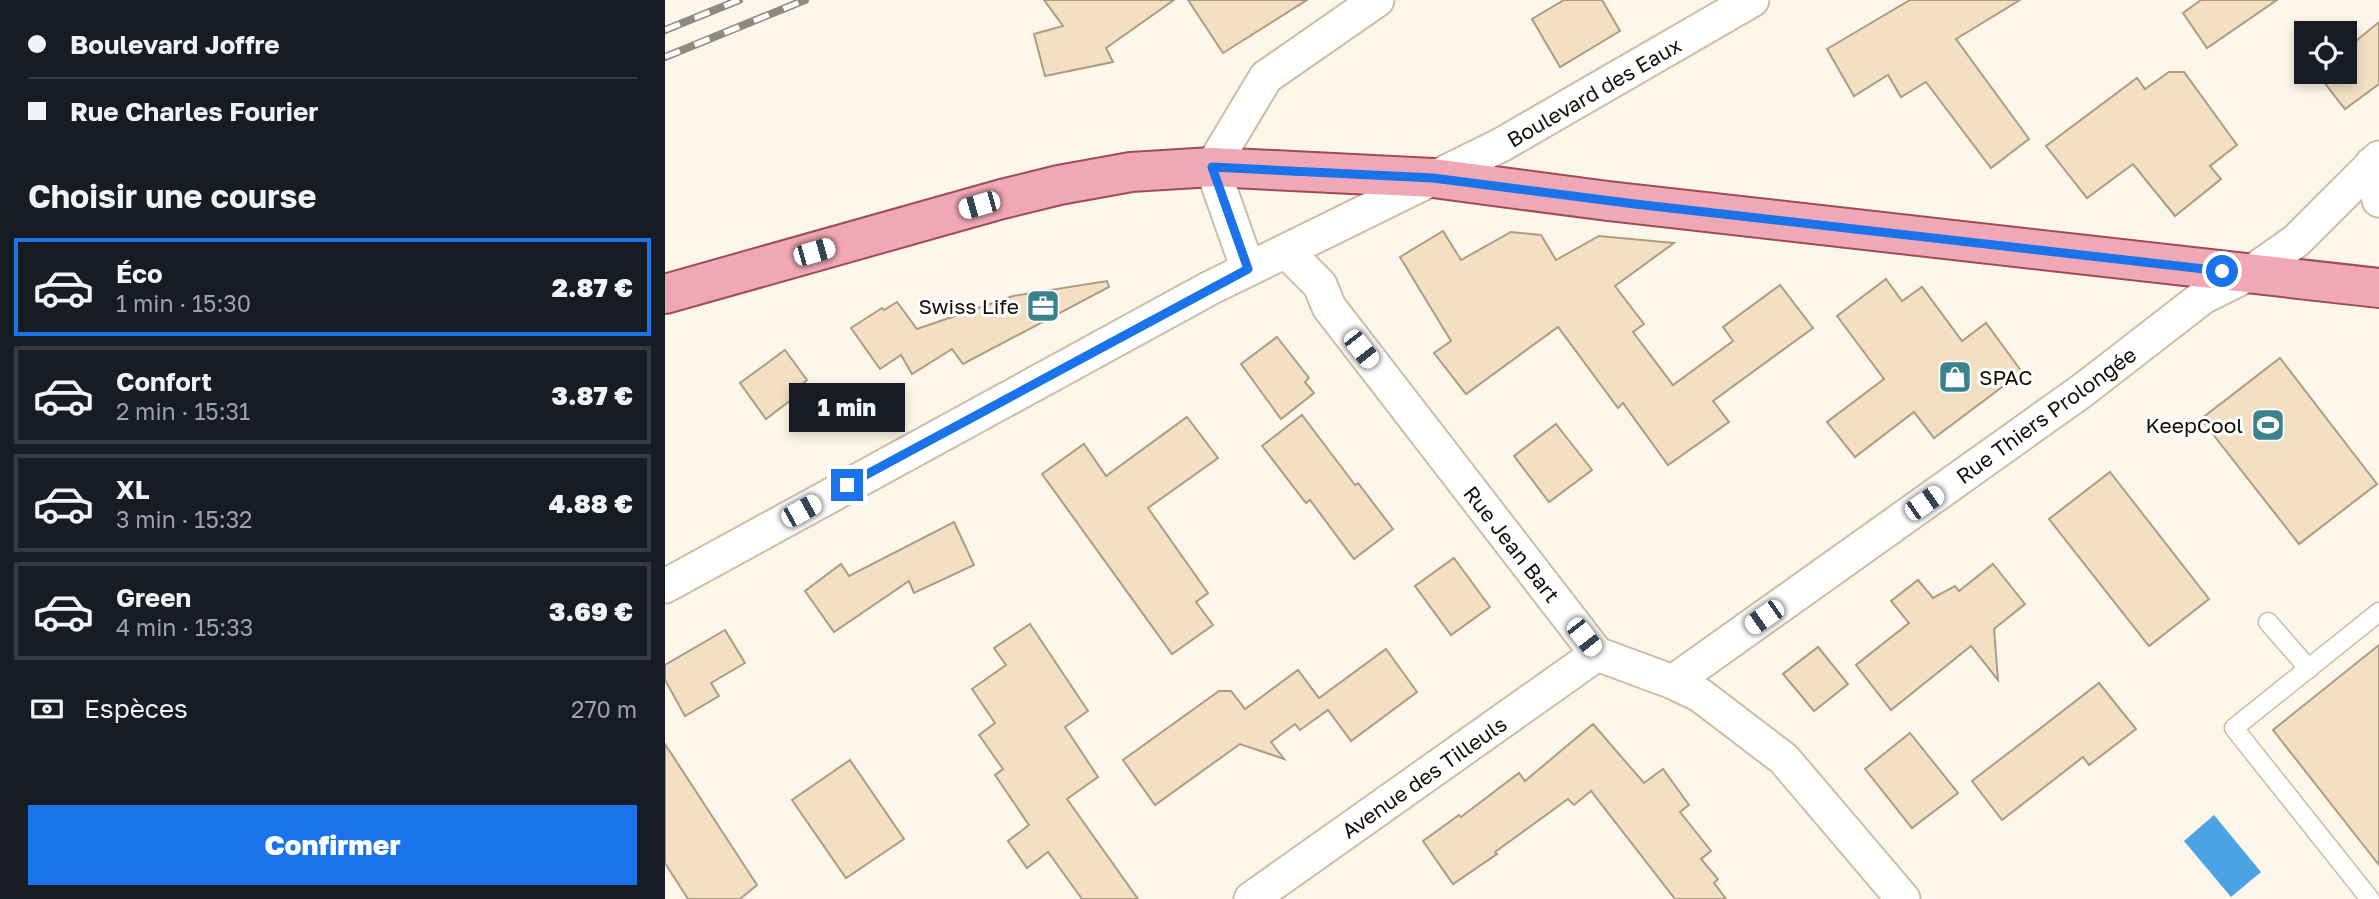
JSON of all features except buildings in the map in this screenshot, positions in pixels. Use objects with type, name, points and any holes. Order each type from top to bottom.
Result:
[{"type":"main road","points":[[665,294],[1059,185],[1131,172],[1212,167],[1433,178],[1608,201],[2379,288]]},
{"type":"street","points":[[1248,269],[1212,167],[1266,77],[1377,0]]},
{"type":"street","name":"Boulevard des Eaux","points":[[665,586],[1006,398],[1248,269],[1501,145],[1752,0]]},
{"type":"street","points":[[2375,161],[2379,200]]},
{"type":"street","name":"Rue Thiers Prolongée","points":[[1673,682],[2083,390],[2203,297],[2249,274],[2296,241],[2375,161]]},
{"type":"street","name":"Rue Jean Bart","points":[[1286,251],[1319,285],[1329,307],[1597,654]]},
{"type":"street","points":[[1597,654],[1700,695],[1784,759],[1903,899]]},
{"type":"street","name":"Avenue des Tilleuls","points":[[1251,899],[1597,654]]},
{"type":"lane","points":[[2370,899],[2234,728],[2379,612]]},
{"type":"lane","points":[[2267,622],[2309,669]]},
{"type":"water","points":[[2214,815],[2261,872],[2231,897],[2184,841]]},
{"type":"railway","points":[[665,30],[739,0]]},
{"type":"railway","points":[[665,57],[805,0]]},
{"type":"place","name":"Swiss Life","points":[[1043,306]]},
{"type":"place","name":"SPAC","points":[[1955,377]]},
{"type":"place","name":"KeepCool","points":[[2268,425]]},
{"type":"route","points":[[847,485],[1248,269],[1212,167],[1433,178],[1635,204],[2222,271]]}]
